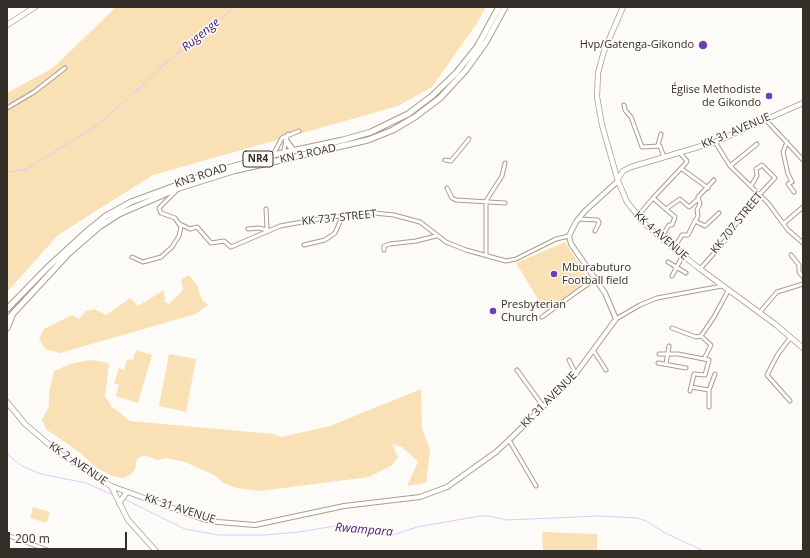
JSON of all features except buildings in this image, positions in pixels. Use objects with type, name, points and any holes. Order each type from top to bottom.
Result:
[{"type":"highway","name":"KN3 ROAD","points":[[8,308],[67,248],[94,225],[113,212],[132,202],[180,182],[273,155],[343,140],[371,132],[397,120],[421,105],[446,84],[477,47],[499,7]]},
{"type":"highway","name":"KN 3 ROAD","points":[[7,320],[69,254],[99,227],[119,214],[179,188],[234,171],[368,140],[393,130],[420,114],[440,98],[466,70],[486,42],[505,7]]},
{"type":"highway","points":[[286,141],[293,150]]},
{"type":"highway","points":[[7,328],[15,311]]},
{"type":"main road","points":[[7,25],[35,7]]},
{"type":"main road","name":"KK 4 AVENUE","points":[[623,7],[604,51],[598,73],[597,97],[602,125],[618,181],[627,202],[638,216],[661,238],[728,291],[760,312],[803,348]]},
{"type":"main road","name":"KK 31 AVENUE","points":[[618,181],[619,175],[624,170],[664,156],[715,142],[765,118],[803,103]]},
{"type":"main road","name":"KK 2 AVENUE","points":[[7,402],[25,424],[59,453],[111,486],[128,520],[156,551]]},
{"type":"main road","points":[[119,503],[127,492]]},
{"type":"street","points":[[7,108],[34,92],[65,68]]},
{"type":"street","points":[[624,106],[631,117],[642,147],[658,145]]},
{"type":"street","points":[[765,118],[803,160]]},
{"type":"street","points":[[273,162],[273,155],[280,140],[288,134],[300,130]]},
{"type":"street","points":[[285,159],[284,153],[288,134]]},
{"type":"street","points":[[661,134],[658,145],[664,156]]},
{"type":"street","points":[[445,160],[451,161],[469,140]]},
{"type":"street","points":[[715,142],[730,166],[768,203],[783,224],[803,242]]},
{"type":"street","points":[[787,142],[783,152],[788,174],[792,182],[788,184],[794,192]]},
{"type":"street","points":[[730,166],[757,144]]},
{"type":"street","points":[[638,216],[653,198],[682,169],[687,161],[679,152]]},
{"type":"street","points":[[486,255],[486,201],[502,176],[505,163]]},
{"type":"street","name":"KK 707 STREET","points":[[700,270],[724,242],[745,210],[761,196],[775,178],[762,165],[756,169],[756,176],[751,186]]},
{"type":"street","points":[[682,169],[708,188]]},
{"type":"street","points":[[666,209],[680,200],[689,206],[697,200],[700,194],[708,188],[714,180]]},
{"type":"street","name":"KK 31 AVENUE","points":[[569,236],[578,220],[618,181]]},
{"type":"street","points":[[132,257],[143,262],[160,257],[168,252],[179,236],[180,224],[175,218],[162,214],[159,210],[179,188]]},
{"type":"street","points":[[447,188],[452,198],[456,200],[505,203]]},
{"type":"street","points":[[653,198],[675,217],[672,225],[669,224],[661,238]]},
{"type":"street","points":[[674,248],[682,236],[688,235],[698,216],[697,210],[700,204],[697,200]]},
{"type":"street","points":[[783,224],[803,207]]},
{"type":"street","points":[[248,229],[268,230],[266,209]]},
{"type":"street","points":[[695,221],[705,226],[719,212]]},
{"type":"street","name":"KK 737 STREET","points":[[180,224],[189,229],[197,227],[211,243],[224,241],[232,247],[268,230],[303,222],[374,213],[394,215],[420,222],[436,236],[446,242],[466,250],[506,261],[516,259],[556,239],[569,236]]},
{"type":"street","points":[[304,244],[325,240],[335,233],[342,217]]},
{"type":"street","points":[[578,220],[598,220],[599,223],[595,232]]},
{"type":"street","points":[[384,250],[384,246],[390,244],[416,241],[436,236]]},
{"type":"street","points":[[569,236],[571,244],[596,278],[616,319],[640,305],[657,298],[723,286]]},
{"type":"street","points":[[791,255],[799,265],[799,272],[803,277]]},
{"type":"street","points":[[672,276],[683,256]]},
{"type":"street","points":[[668,262],[686,273]]},
{"type":"street","points":[[542,317],[596,278]]},
{"type":"street","points":[[760,312],[777,292],[803,284]]},
{"type":"street","points":[[701,336],[714,317],[728,291]]},
{"type":"street","name":"KK 31 AVENUE","points":[[111,486],[204,519],[218,522],[255,525],[344,506],[394,498],[420,497],[447,487],[463,477],[509,440],[576,374],[616,319]]},
{"type":"street","points":[[672,328],[696,337],[701,336],[711,345],[704,359]]},
{"type":"street","points":[[790,401],[767,375],[778,354],[791,337]]},
{"type":"street","points":[[666,364],[669,346]]},
{"type":"street","points":[[593,350],[606,370]]},
{"type":"street","points":[[659,354],[709,360],[705,375],[694,374],[691,389],[709,390]]},
{"type":"street","points":[[569,360],[576,374]]},
{"type":"street","points":[[658,363],[686,368]]},
{"type":"street","points":[[517,370],[543,406]]},
{"type":"street","points":[[708,406],[709,390],[715,374]]},
{"type":"street","points":[[509,440],[536,486]]},
{"type":"street","points":[[7,535],[50,551]]},
{"type":"shaded area","points":[[116,7],[486,7],[477,23],[432,87],[398,106],[153,175],[58,235],[7,292],[7,93],[53,68]]},
{"type":"shaded area","name":"Mburabuturo Football field","points":[[565,242],[592,285],[547,314],[516,263]]},
{"type":"shaded area","points":[[189,275],[197,285],[202,300],[208,305],[196,314],[60,353],[45,349],[39,338],[44,329],[72,315],[79,319],[86,311],[94,309],[106,315],[130,298],[138,306],[164,290],[165,302],[169,304],[183,290],[181,280]]},
{"type":"shaded area","points":[[136,350],[152,355],[138,403],[116,396],[119,385],[114,383],[119,368],[124,370],[127,359],[133,360]]},
{"type":"shaded area","points":[[169,354],[196,359],[186,412],[159,406]]},
{"type":"shaded area","points":[[91,360],[109,363],[105,396],[111,406],[130,421],[273,434],[281,437],[330,426],[421,389],[422,429],[430,450],[426,483],[407,486],[418,462],[402,447],[392,444],[398,458],[391,466],[369,477],[260,491],[236,488],[222,482],[214,475],[185,462],[166,458],[157,460],[144,455],[137,459],[135,469],[130,475],[123,478],[112,476],[97,468],[79,452],[46,429],[42,420],[49,406],[49,393],[54,371],[70,364]]},
{"type":"shaded area","points":[[33,507],[50,512],[46,523],[30,518]]},
{"type":"shaded area","points":[[542,532],[597,534],[597,551],[543,551]]},
{"type":"waterway","name":"Rugenge","points":[[7,172],[25,170],[96,126],[166,63],[235,7]]},
{"type":"waterway","name":"Rwampara","points":[[7,454],[22,466],[41,474],[86,483],[113,495]]},
{"type":"waterway","name":"Rwampara","points":[[124,499],[185,529],[219,535],[266,535],[299,532],[335,526],[365,529],[376,533],[393,535],[417,527],[480,516],[489,516],[507,520],[599,516],[637,518],[646,521],[665,533],[704,551]]},
{"type":"place","name":"Hvp/Gatenga-Gikondo","points":[[703,45]]},
{"type":"place","name":"Église Methodiste de Gikondo","points":[[769,96]]},
{"type":"place","name":"Mburabuturo Football field","points":[[554,274]]},
{"type":"place","name":"Presbyterian Church","points":[[493,311]]}]
